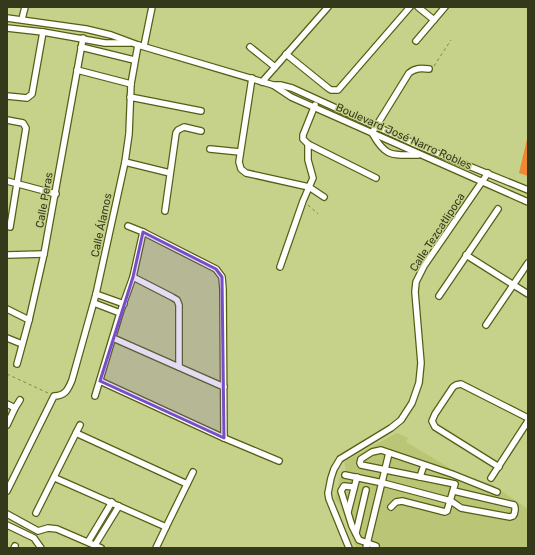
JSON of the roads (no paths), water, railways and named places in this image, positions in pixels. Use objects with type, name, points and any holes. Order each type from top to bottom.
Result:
[{"type":"street","points":[[22,19],[25,7]]},
{"type":"street","name":"Calle Álamos","points":[[7,490],[54,396],[63,395],[68,388],[94,303],[125,162],[129,134],[130,97],[134,60],[138,44],[152,7]]},
{"type":"street","points":[[286,54],[331,90],[339,90],[410,7]]},
{"type":"street","points":[[418,7],[434,20]]},
{"type":"street","points":[[416,41],[445,7]]},
{"type":"street","points":[[262,82],[325,8]]},
{"type":"street","name":"Boulevard José Narro Robles","points":[[7,18],[86,29],[116,36],[262,82],[292,88],[417,146],[528,190]]},
{"type":"street","name":"Boulevard José Narro Robles","points":[[7,28],[105,42],[138,44]]},
{"type":"street","points":[[7,96],[28,98],[32,94],[43,32]]},
{"type":"street","name":"Calle Peras","points":[[17,364],[44,254],[83,38]]},
{"type":"street","points":[[81,47],[134,60]]},
{"type":"street","points":[[250,47],[275,67]]},
{"type":"street","points":[[422,155],[390,154],[379,146],[372,134],[409,73],[418,69],[429,69]]},
{"type":"street","points":[[77,70],[131,84]]},
{"type":"street","points":[[252,78],[240,152],[240,169],[246,173],[309,186],[324,197]]},
{"type":"street","name":"Boulevard José Narro Robles","points":[[273,85],[291,97],[528,202]]},
{"type":"street","points":[[130,97],[201,111]]},
{"type":"street","points":[[317,100],[303,135],[303,139],[308,144],[376,178]]},
{"type":"street","points":[[7,120],[23,123],[26,128],[10,227]]},
{"type":"street","points":[[164,211],[178,130],[184,127],[201,131]]},
{"type":"street","points":[[280,267],[303,201],[314,178],[308,160],[308,144]]},
{"type":"street","points":[[210,149],[240,152]]},
{"type":"street","points":[[125,162],[170,173]]},
{"type":"street","name":"Calle Tezcatlipoca","points":[[349,548],[329,499],[329,488],[334,468],[340,459],[391,428],[401,420],[412,403],[419,383],[421,363],[416,310],[416,282],[424,266],[488,173]]},
{"type":"street","points":[[7,181],[56,194]]},
{"type":"street","points":[[439,296],[498,209]]},
{"type":"street","points":[[128,226],[144,232],[216,269],[220,274],[223,285],[224,438]]},
{"type":"street","points":[[95,396],[120,313],[133,277],[144,232]]},
{"type":"street","points":[[7,255],[44,254]]},
{"type":"street","points":[[466,255],[528,294]]},
{"type":"street","points":[[486,325],[528,263]]},
{"type":"street","points":[[133,277],[177,300],[179,304],[179,367]]},
{"type":"street","points":[[96,294],[124,304]]},
{"type":"street","points":[[94,303],[120,313]]},
{"type":"street","points":[[7,309],[29,320]]},
{"type":"street","points":[[7,338],[22,344]]},
{"type":"street","points":[[113,338],[224,387]]},
{"type":"street","points":[[100,381],[224,438],[279,461]]},
{"type":"street","points":[[491,478],[499,466],[528,419],[462,384],[456,384],[435,414],[432,421],[436,427],[499,466]]},
{"type":"street","points":[[7,424],[14,408],[20,400]]},
{"type":"street","points":[[7,404],[14,408]]},
{"type":"street","points":[[36,513],[55,478],[80,425]]},
{"type":"street","points":[[76,434],[187,484]]},
{"type":"street","points":[[391,507],[396,502],[402,501],[445,512],[447,511],[451,500],[455,484],[361,465],[361,459],[376,451],[381,450],[452,474],[497,492]]},
{"type":"street","points":[[366,546],[389,453]]},
{"type":"street","points":[[420,477],[424,465]]},
{"type":"street","points":[[156,548],[193,472]]},
{"type":"street","points":[[345,475],[451,500],[461,508],[510,517],[514,514],[514,505],[454,491]]},
{"type":"street","points":[[348,512],[357,477]]},
{"type":"street","points":[[55,478],[166,527]]},
{"type":"street","points":[[354,487],[347,486],[341,489],[355,534],[366,546],[376,546]]},
{"type":"street","points":[[355,534],[366,490]]},
{"type":"street","points":[[88,542],[112,502]]},
{"type":"street","points":[[95,545],[119,506]]},
{"type":"street","points":[[7,514],[38,531]]},
{"type":"street","points":[[7,524],[34,538],[41,548]]},
{"type":"street","points":[[34,538],[38,531],[48,528],[57,529],[101,548]]}]
